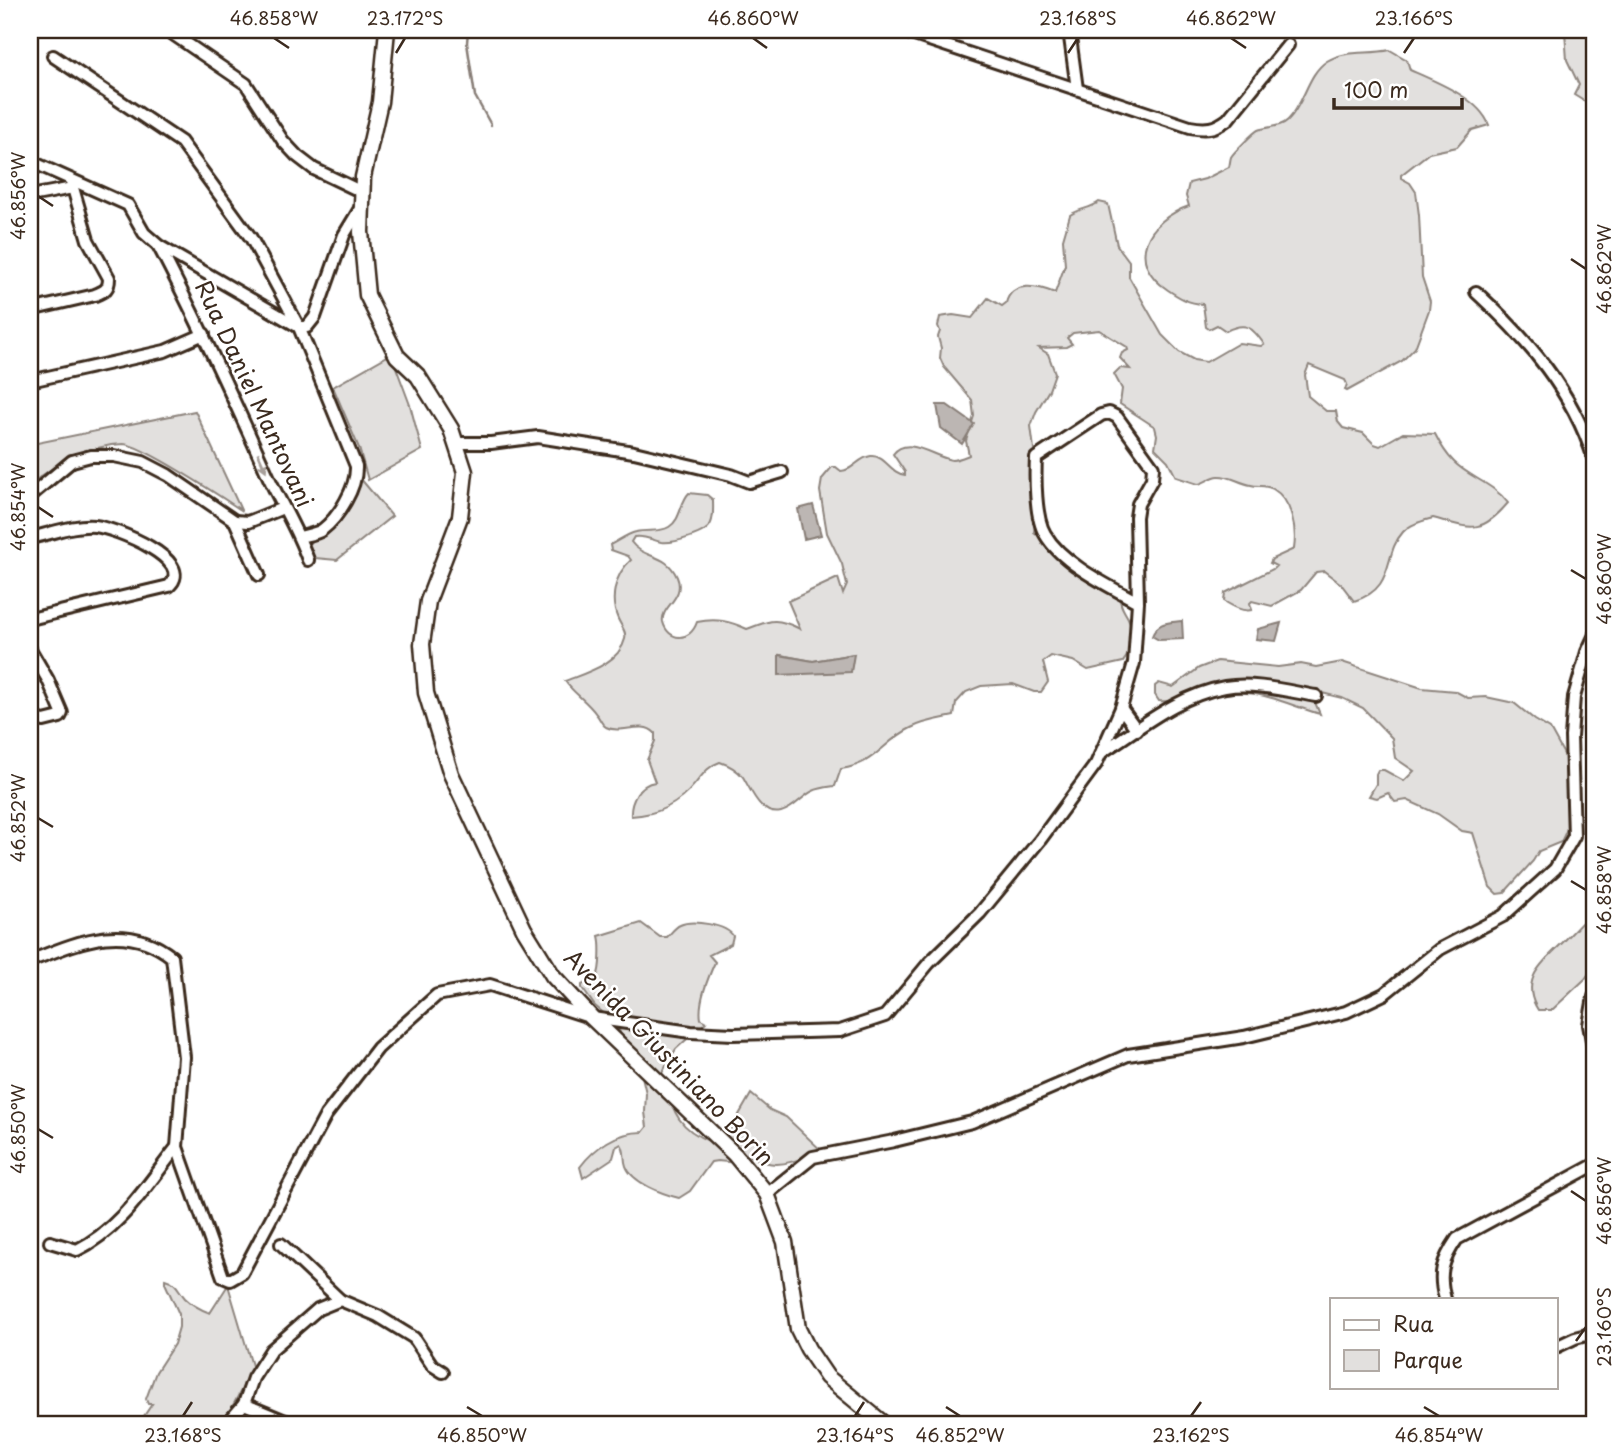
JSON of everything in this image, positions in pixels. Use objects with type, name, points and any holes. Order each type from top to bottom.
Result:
[{"type":"main road","name":"Avenida Giustiniano Borin","points":[[387,30],[380,102],[363,177],[361,232],[367,295],[397,356],[418,376],[451,429],[465,472],[460,517],[428,601],[422,644],[426,693],[451,774],[524,929],[553,976],[592,1018],[735,1155],[767,1194],[785,1242],[798,1329],[808,1349],[827,1377],[885,1425]]},
{"type":"street","points":[[30,161],[72,184],[128,205],[144,233],[159,246],[299,327],[307,327],[315,317],[344,235],[361,200],[297,156],[283,141],[246,84],[167,30]]},
{"type":"street","points":[[899,30],[1190,127],[1206,130],[1219,127],[1228,119],[1288,45]]},
{"type":"street","points":[[1069,30],[1077,89]]},
{"type":"street","points":[[53,56],[181,142],[251,238],[299,327],[356,466],[356,479],[339,510],[321,531],[300,537]]},
{"type":"street","points":[[329,177],[363,177]]},
{"type":"street","points":[[30,196],[72,184]]},
{"type":"street","points":[[30,310],[95,295],[105,291],[109,285],[109,278],[88,240],[72,184]]},
{"type":"street","points":[[344,235],[361,232]]},
{"type":"street","name":"Rua Daniel Mantovani","points":[[159,246],[204,334],[283,508],[300,537],[308,560]]},
{"type":"street","points":[[1476,292],[1510,324],[1565,391],[1594,459]]},
{"type":"street","points":[[30,381],[165,351],[204,334]]},
{"type":"street","points":[[30,961],[95,938],[117,936],[146,942],[172,957],[184,1057],[177,1147],[223,1277],[230,1280],[242,1273],[326,1115],[378,1048],[437,995],[490,985],[592,1018],[691,1032],[744,1034],[840,1031],[885,1016],[929,962],[980,914],[1040,840],[1096,764],[1121,708],[1134,663],[1138,603],[1136,517],[1138,504],[1152,479],[1153,467],[1116,417],[1109,413],[1101,415],[1037,458],[1040,522],[1045,534],[1072,561],[1138,603]]},
{"type":"street","points":[[457,443],[491,443],[538,437],[634,452],[749,482],[782,472]]},
{"type":"street","points":[[30,496],[72,461],[91,456],[114,456],[144,462],[168,475],[234,521],[259,575]]},
{"type":"street","points":[[234,521],[248,522],[283,508]]},
{"type":"street","points":[[30,538],[79,527],[95,526],[113,530],[168,560],[175,576],[169,586],[30,619]]},
{"type":"street","points":[[767,1194],[813,1157],[972,1122],[1128,1055],[1244,1037],[1346,1012],[1384,994],[1440,950],[1503,916],[1555,869],[1574,836],[1571,737],[1574,697],[1594,637]]},
{"type":"street","points":[[30,649],[48,680],[62,713],[60,717],[48,720],[30,717]]},
{"type":"street","points":[[1102,752],[1187,698],[1227,687],[1264,687],[1316,696]]},
{"type":"street","points":[[1121,708],[1137,730]]},
{"type":"street","points":[[1594,997],[1589,1025],[1594,1051]]},
{"type":"street","points":[[50,1242],[77,1250],[88,1245],[116,1223],[177,1147]]},
{"type":"street","points":[[1445,1298],[1440,1279],[1447,1254],[1457,1239],[1594,1165]]},
{"type":"street","points":[[281,1244],[340,1300],[397,1326],[414,1338],[432,1365],[443,1372]]},
{"type":"street","points":[[318,1309],[325,1287]]},
{"type":"street","points":[[226,1425],[244,1404],[253,1378],[271,1350],[318,1309],[340,1300]]},
{"type":"street","points":[[1558,1347],[1575,1338],[1594,1333]]},
{"type":"street","points":[[244,1404],[295,1425]]},
{"type":"green space","points":[[1562,30],[1594,30],[1594,114],[1587,103],[1574,95],[1579,85],[1567,60],[1565,32]]},
{"type":"green space","points":[[1390,50],[1407,60],[1410,70],[1466,99],[1484,115],[1489,125],[1472,130],[1457,147],[1429,153],[1401,175],[1416,192],[1422,277],[1430,301],[1415,348],[1402,361],[1347,391],[1345,380],[1309,365],[1305,375],[1308,396],[1326,411],[1336,411],[1338,422],[1343,428],[1363,433],[1380,446],[1403,433],[1435,434],[1454,462],[1495,490],[1508,503],[1498,514],[1490,521],[1474,527],[1433,518],[1409,527],[1397,541],[1383,580],[1368,595],[1354,601],[1341,584],[1324,571],[1316,572],[1301,590],[1272,606],[1252,601],[1252,610],[1237,608],[1224,601],[1225,593],[1273,569],[1276,566],[1270,563],[1272,559],[1294,549],[1294,524],[1285,500],[1270,488],[1227,477],[1216,476],[1198,484],[1176,477],[1168,461],[1155,448],[1155,427],[1120,404],[1122,389],[1114,374],[1120,368],[1130,369],[1120,358],[1122,353],[1128,350],[1127,347],[1099,330],[1073,333],[1067,338],[1072,344],[1066,347],[1039,348],[1048,354],[1055,373],[1031,426],[1039,487],[1034,532],[1120,597],[1121,606],[1130,623],[1131,635],[1130,647],[1123,662],[1088,670],[1073,661],[1051,656],[1043,662],[1048,682],[1041,692],[1013,684],[981,686],[966,692],[956,703],[954,716],[911,728],[871,758],[841,769],[835,786],[813,791],[781,812],[762,807],[741,774],[720,762],[709,768],[674,803],[650,814],[631,816],[637,794],[644,786],[655,782],[647,760],[655,741],[655,733],[650,729],[638,727],[606,727],[565,681],[609,661],[622,648],[625,639],[615,611],[614,595],[617,580],[631,560],[628,556],[611,550],[610,545],[633,533],[669,527],[676,520],[689,493],[707,495],[713,500],[713,514],[711,523],[703,531],[673,541],[661,542],[634,537],[631,542],[642,552],[667,564],[677,577],[679,584],[676,597],[663,617],[669,633],[684,636],[694,629],[697,622],[710,620],[729,622],[747,629],[779,621],[800,629],[788,601],[838,578],[843,594],[847,585],[842,564],[827,533],[820,491],[822,479],[832,467],[845,470],[871,456],[880,458],[905,475],[893,454],[906,446],[952,460],[969,455],[966,441],[974,416],[972,400],[944,367],[940,358],[940,317],[953,315],[972,318],[988,298],[1002,306],[1014,291],[1020,288],[1041,288],[1055,293],[1065,265],[1063,239],[1070,215],[1099,202],[1108,204],[1117,245],[1129,261],[1129,277],[1162,335],[1179,352],[1194,360],[1206,362],[1239,343],[1261,346],[1264,344],[1248,327],[1239,326],[1226,331],[1217,325],[1209,329],[1206,327],[1203,304],[1180,298],[1155,279],[1147,267],[1144,254],[1147,242],[1162,221],[1189,206],[1186,196],[1189,183],[1205,179],[1229,167],[1231,157],[1256,132],[1288,120],[1315,73],[1327,61],[1342,55]],"holes":[[[854,654],[779,675],[780,655],[813,661]]]},
{"type":"green space","points":[[391,354],[410,405],[422,450],[368,480],[359,448],[333,387]]},
{"type":"green space","points":[[195,411],[241,510],[147,452],[123,444],[98,448],[73,457],[30,485],[32,444]]},
{"type":"green space","points":[[360,478],[392,516],[337,560],[315,558],[308,546],[338,516]]},
{"type":"green space","points":[[1594,639],[1594,691],[1582,677]]},
{"type":"green space","points":[[1217,661],[1278,667],[1301,664],[1316,667],[1342,662],[1422,688],[1455,691],[1468,698],[1486,697],[1514,703],[1550,729],[1566,758],[1570,783],[1570,813],[1561,842],[1539,851],[1504,893],[1497,894],[1490,887],[1473,833],[1462,831],[1438,814],[1407,800],[1395,802],[1388,793],[1377,798],[1369,796],[1376,784],[1378,770],[1384,770],[1404,781],[1414,771],[1395,758],[1392,738],[1363,708],[1342,698],[1322,693],[1311,693],[1320,714],[1256,694],[1224,694],[1170,701],[1159,701],[1155,695],[1155,686],[1159,683],[1173,687],[1199,668]]},
{"type":"green space","points":[[1594,911],[1594,966],[1585,979],[1552,1010],[1538,1010],[1532,998],[1533,978],[1544,961]]},
{"type":"green space","points":[[641,923],[660,937],[667,937],[685,923],[717,926],[733,936],[731,944],[709,955],[715,962],[702,998],[701,1019],[706,1022],[676,1049],[662,1073],[682,1123],[711,1142],[725,1139],[751,1094],[770,1110],[786,1117],[822,1151],[779,1164],[761,1161],[737,1149],[738,1163],[711,1162],[690,1191],[679,1198],[657,1191],[635,1178],[626,1166],[621,1144],[616,1147],[613,1158],[583,1178],[580,1167],[600,1147],[624,1135],[643,1132],[647,1127],[646,1093],[640,1068],[629,1053],[616,1023],[595,1006],[582,988],[582,985],[594,979],[598,973],[599,936]]},
{"type":"green space","points":[[165,1279],[175,1284],[190,1302],[210,1313],[228,1285],[253,1369],[220,1425],[138,1425],[152,1404],[148,1404],[146,1399],[156,1372],[174,1344],[179,1327],[179,1314]]},
{"type":"shaded area","points":[[937,405],[947,405],[974,424],[962,444],[941,428]]},
{"type":"shaded area","points":[[813,505],[821,535],[804,539],[798,509]]},
{"type":"shaded area","points":[[1182,621],[1183,639],[1159,640],[1152,636],[1160,625]]},
{"type":"shaded area","points":[[1281,623],[1276,641],[1256,639],[1258,629]]},
{"type":"shaded area","points":[[854,654],[851,672],[779,675],[779,655],[813,661]]},
{"type":"waterway","points":[[468,30],[467,43],[475,96],[491,125]]}]
